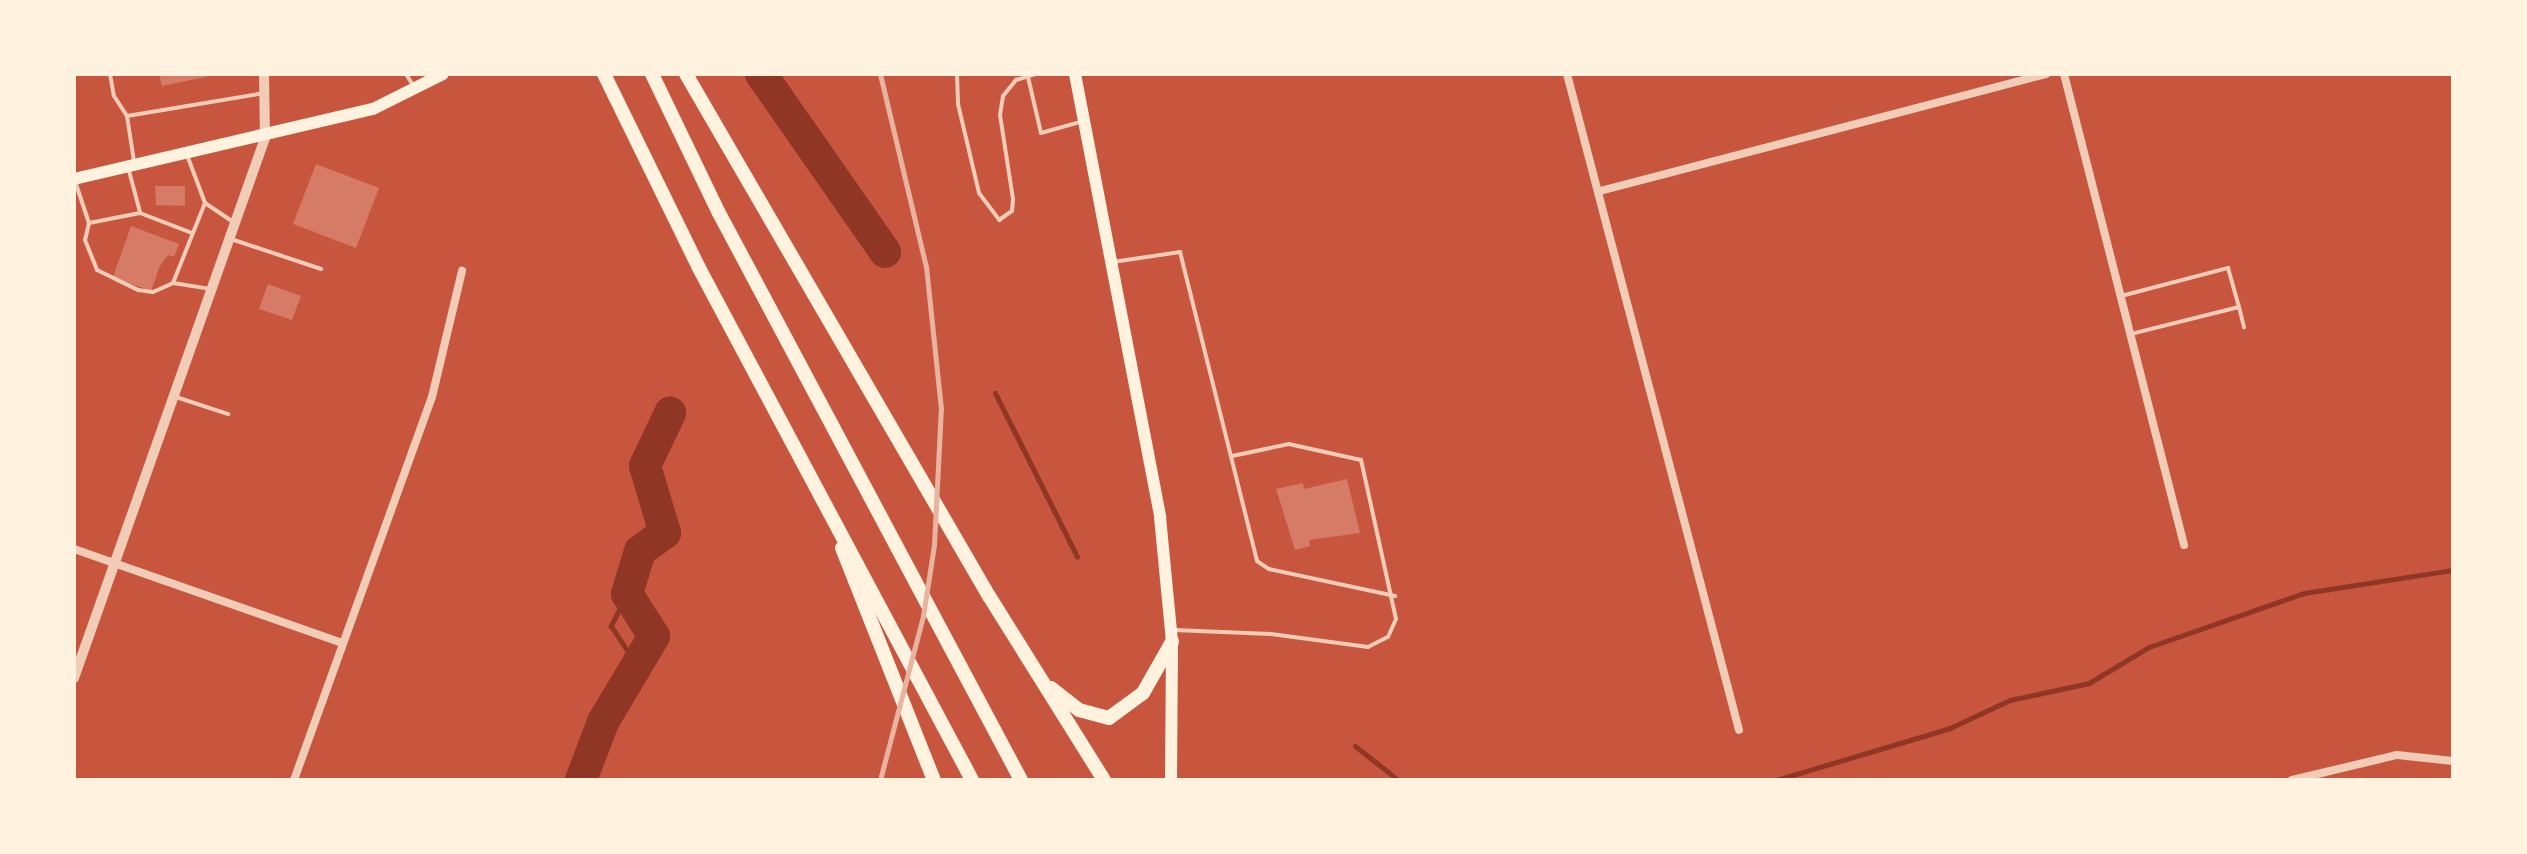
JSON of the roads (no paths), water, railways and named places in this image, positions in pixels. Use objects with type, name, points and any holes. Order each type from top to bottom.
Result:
[{"type":"highway","points":[[604,74],[699,268],[972,780]]},
{"type":"highway","points":[[652,74],[719,213],[1021,780]]},
{"type":"highway","points":[[686,74],[989,596],[1104,780]]},
{"type":"highway","points":[[820,492],[934,778]]},
{"type":"highway","points":[[1038,676],[1069,705],[1109,718],[1143,693],[1172,636]]},
{"type":"main road","points":[[74,179],[265,138],[373,109],[417,91],[443,74]]},
{"type":"main road","points":[[1075,74],[1160,517],[1172,636],[1171,780]]},
{"type":"street","points":[[74,678],[265,138],[264,74]]},
{"type":"street","points":[[1567,74],[1739,730]]},
{"type":"street","points":[[1600,191],[2046,74]]},
{"type":"street","points":[[2064,74],[2184,545]]},
{"type":"street","points":[[294,780],[432,397],[462,271]]},
{"type":"street","points":[[74,549],[343,643]]},
{"type":"street","points":[[2292,780],[2397,755],[2453,761]]},
{"type":"lane","points":[[110,74],[114,96],[127,116],[140,213]]},
{"type":"lane","points":[[406,74],[417,91]]},
{"type":"lane","points":[[957,74],[958,104],[979,193],[999,220],[1007,219],[1013,199],[1000,115],[1003,96],[1016,80],[1036,74]]},
{"type":"lane","points":[[1028,77],[1041,133],[1085,120]]},
{"type":"lane","points":[[127,116],[264,93]]},
{"type":"lane","points":[[187,155],[205,203],[235,223]]},
{"type":"lane","points":[[74,179],[89,223],[85,240],[97,270],[138,290],[153,292],[173,283],[211,289]]},
{"type":"lane","points":[[173,283],[205,203]]},
{"type":"lane","points":[[89,223],[140,213],[192,233]]},
{"type":"lane","points":[[228,238],[321,269]]},
{"type":"lane","points":[[1113,262],[1180,252],[1254,553],[1262,566],[1395,596]]},
{"type":"lane","points":[[2121,296],[2228,268],[2244,327]]},
{"type":"lane","points":[[2131,334],[2239,307]]},
{"type":"lane","points":[[174,396],[228,414]]},
{"type":"lane","points":[[1172,636],[1248,632],[1368,647],[1379,644],[1393,628],[1395,596],[1361,460],[1296,444],[1232,456]]},
{"type":"waterway","points":[[761,74],[885,252]]},
{"type":"waterway","points":[[882,247],[885,252]]},
{"type":"waterway","points":[[995,393],[1077,557]]},
{"type":"waterway","points":[[581,780],[603,722],[654,636],[627,594],[640,551],[665,533],[645,466],[670,413]]},
{"type":"waterway","points":[[1776,780],[1950,728],[2010,700],[2089,683],[2149,647],[2304,593],[2453,570]]},
{"type":"waterway","points":[[627,594],[611,626],[636,664]]},
{"type":"waterway","points":[[1355,746],[1398,780]]},
{"type":"railway","points":[[880,74],[926,267],[941,409],[934,545],[923,616],[880,780]]}]
